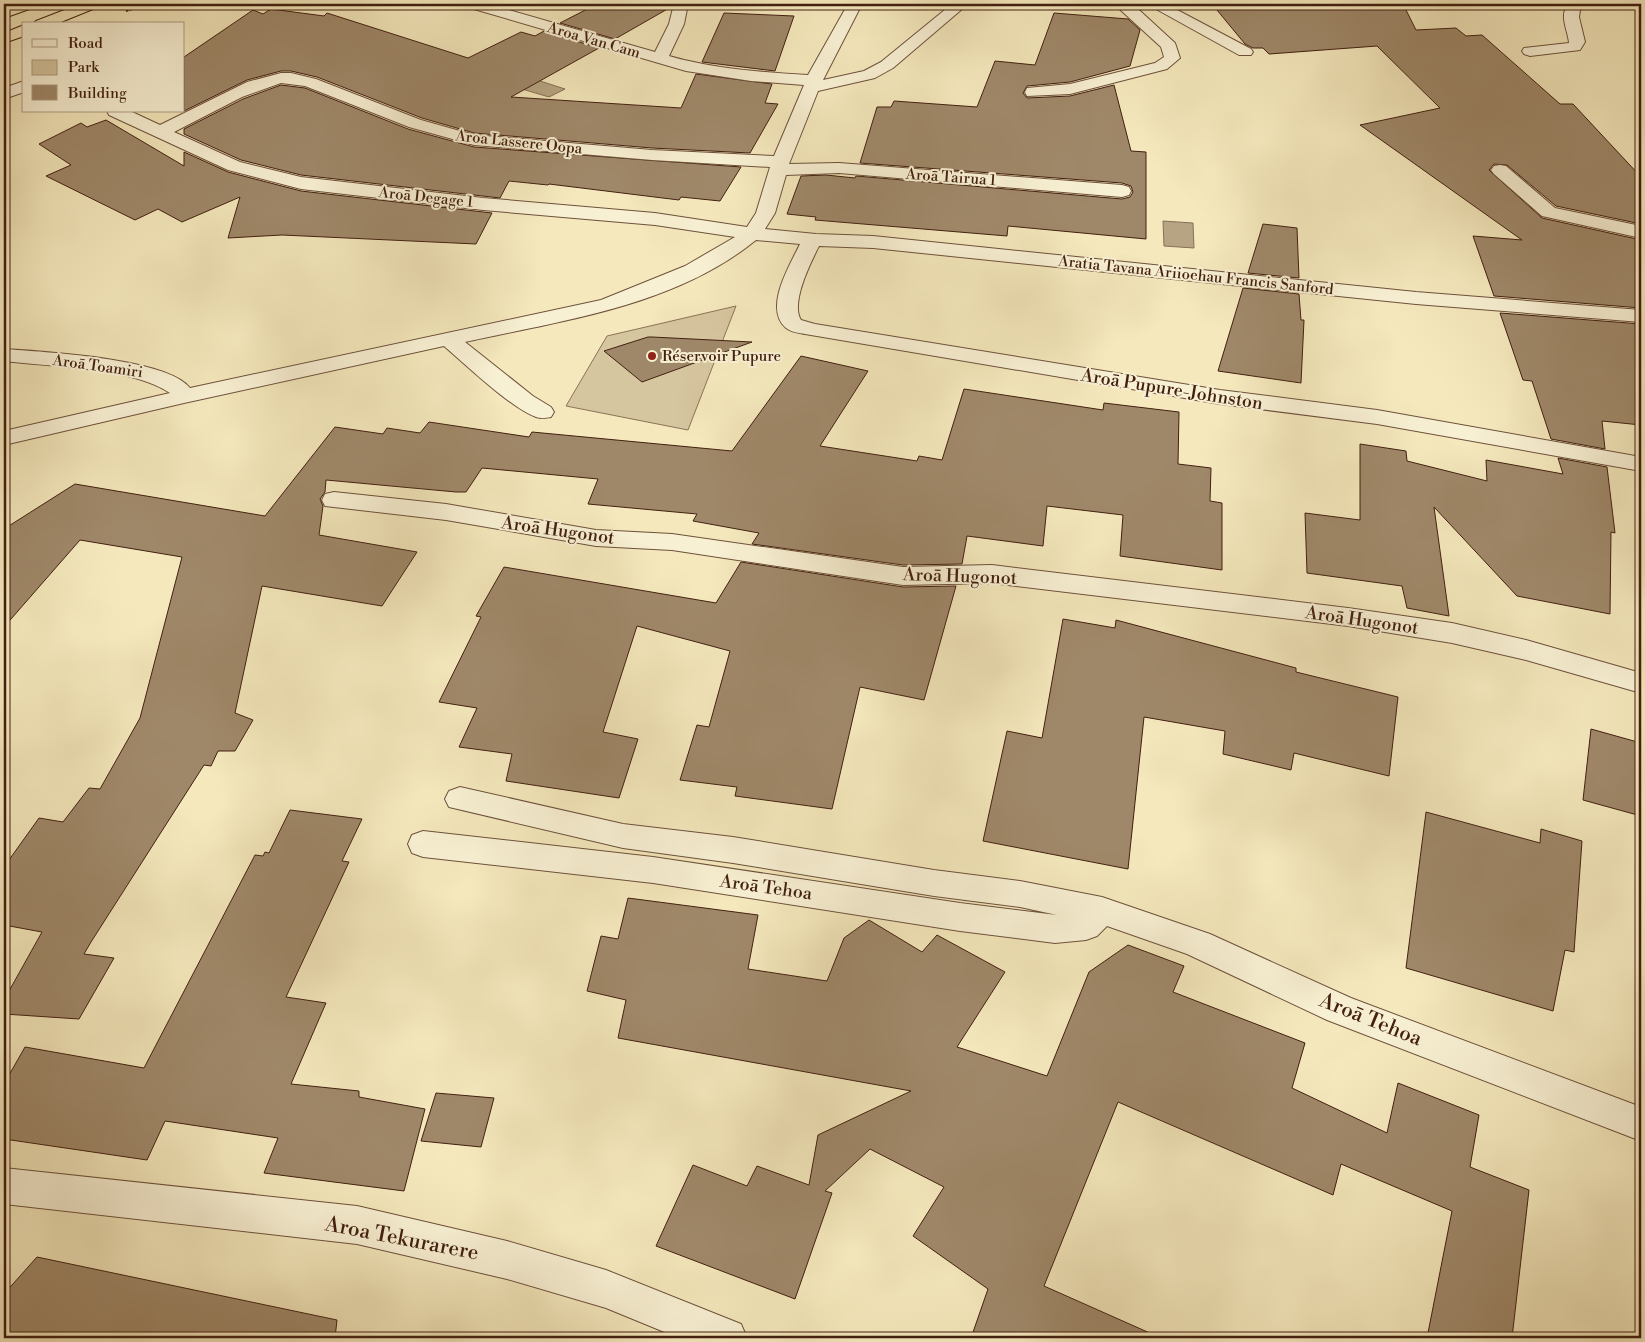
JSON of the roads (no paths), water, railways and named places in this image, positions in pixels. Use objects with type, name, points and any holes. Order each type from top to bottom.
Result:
[{"type":"highway","points":[[4,14],[30,4]]},
{"type":"highway","points":[[46,22],[93,4]]},
{"type":"highway","points":[[4,38],[22,31]]},
{"type":"street","name":"Aroa Van Cam","points":[[472,4],[659,59],[716,71],[813,84]]},
{"type":"street","name":"Aroa Van Cam","points":[[659,59],[682,11],[681,4]]},
{"type":"street","points":[[4,438],[184,396],[550,318],[632,297],[711,261],[728,252],[763,220],[780,166],[813,84],[836,35],[855,4]]},
{"type":"street","points":[[813,84],[870,75],[887,65],[961,4]]},
{"type":"street","points":[[1033,92],[1070,89],[1161,66],[1170,61],[1172,58],[1169,46],[1133,12],[1120,4]]},
{"type":"street","points":[[1154,4],[1245,52]]},
{"type":"street","points":[[1530,51],[1574,47],[1576,42],[1571,17],[1573,8],[1580,4]]},
{"type":"street","name":"Aroa Lassere Oopa","points":[[159,133],[246,90],[272,80],[289,78],[309,82],[418,126],[474,140],[780,166]]},
{"type":"street","points":[[4,94],[22,87]]},
{"type":"street","name":"Aroā Degage 1","points":[[117,112],[234,166],[301,183],[483,204],[655,219],[720,230],[751,233]]},
{"type":"street","name":"Aroā Tairua 1","points":[[780,166],[839,168],[1122,191]]},
{"type":"street","points":[[1500,170],[1549,212],[1641,232]]},
{"type":"street","name":"Aratia Tavana Ariioehau Francis Sanford","points":[[751,233],[873,242],[1416,298],[1641,316]]},
{"type":"street","name":"Aroā Pupure-Johnston","points":[[812,239],[788,294],[787,315],[793,324],[812,330],[1220,397],[1377,417],[1641,464]]},
{"type":"street","points":[[448,339],[525,401],[543,412]]},
{"type":"street","name":"Aroā Toamiri","points":[[4,355],[138,370],[166,380],[178,388],[184,396]]},
{"type":"street","name":"Aroā Hugonot","points":[[334,500],[446,512],[596,538],[672,542],[903,576],[992,574],[1348,617],[1452,633],[1526,650],[1641,683]]},
{"type":"street","name":"Aroā Tehoa","points":[[460,799],[623,836],[732,850],[934,883],[1020,894],[1102,911],[1198,944],[1339,1009],[1641,1124]]},
{"type":"street","name":"Aroā Tehoa","points":[[423,844],[654,870],[960,917],[1055,929],[1086,926],[1102,911]]},
{"type":"street","name":"Aroa Tekurarere","points":[[4,1186],[357,1225],[507,1260],[606,1289],[727,1338]]},
{"type":"place","name":"Réservoir Pupure","points":[[652,356]]}]
